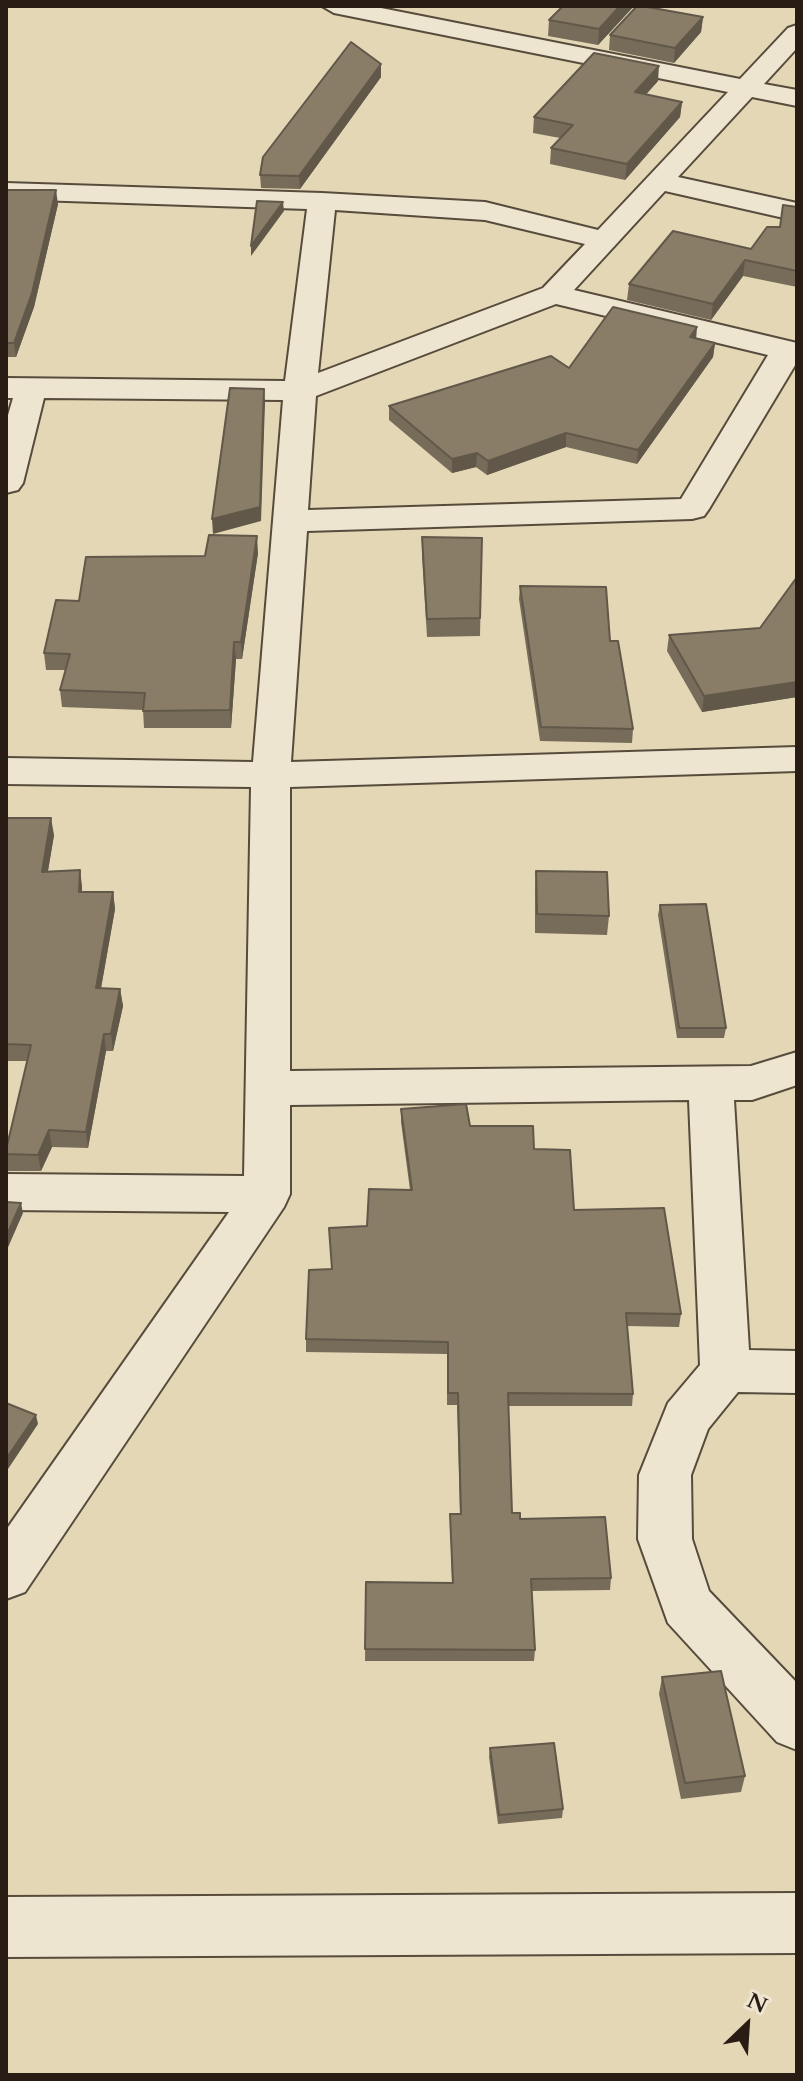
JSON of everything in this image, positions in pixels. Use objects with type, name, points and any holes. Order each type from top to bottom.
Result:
[{"type":"street","points":[[334,6],[797,98]]},
{"type":"street","points":[[6,483],[19,388],[300,391],[554,294],[797,33]]},
{"type":"street","points":[[659,181],[797,212]]},
{"type":"street","points":[[6,191],[322,201],[485,211],[604,240]]},
{"type":"street","points":[[6,1575],[267,1194],[271,775],[300,391],[322,201]]},
{"type":"street","points":[[291,521],[692,509],[792,351],[554,294]]},
{"type":"street","points":[[6,771],[271,775],[797,759]]},
{"type":"street","points":[[269,1088],[752,1083],[797,1068]]},
{"type":"street","points":[[711,1084],[725,1371],[686,1418],[665,1475],[665,1539],[687,1605],[797,1723]]},
{"type":"street","points":[[6,1192],[267,1194]]},
{"type":"street","points":[[725,1371],[797,1372]]},
{"type":"street","points":[[6,1927],[797,1923]]},
{"type":"building","points":[[563,6],[620,6],[599,29],[549,20]]},
{"type":"building","points":[[637,6],[703,17],[675,48],[610,35]]},
{"type":"building","points":[[351,42],[381,64],[299,176],[260,175],[263,157]]},
{"type":"building","points":[[594,53],[659,66],[635,92],[682,102],[627,164],[551,148],[573,125],[534,117]]},
{"type":"building","points":[[6,190],[56,190],[32,293],[14,343],[6,343]]},
{"type":"building","points":[[257,201],[283,202],[251,246]]},
{"type":"building","points":[[783,205],[797,207],[797,271],[745,260],[713,304],[629,284],[673,231],[751,249],[767,227],[780,227]]},
{"type":"building","points":[[613,307],[697,327],[690,337],[715,343],[638,450],[566,433],[488,461],[477,453],[452,459],[389,406],[551,356],[569,368]]},
{"type":"building","points":[[230,388],[264,389],[260,507],[212,519]]},
{"type":"building","points":[[209,535],[257,536],[241,642],[234,642],[230,710],[143,711],[145,693],[60,690],[70,654],[44,653],[56,600],[79,601],[86,557],[205,556]]},
{"type":"building","points":[[422,537],[482,538],[480,618],[427,619]]},
{"type":"building","points":[[797,577],[797,682],[704,696],[669,635],[760,628]]},
{"type":"building","points":[[520,586],[606,587],[610,641],[618,641],[633,729],[541,727]]},
{"type":"building","points":[[6,818],[51,818],[42,872],[80,870],[79,892],[113,892],[96,988],[120,989],[111,1034],[104,1034],[86,1132],[49,1130],[38,1155],[6,1154],[31,1045],[6,1044]]},
{"type":"building","points":[[536,871],[607,872],[609,916],[537,914]]},
{"type":"building","points":[[706,904],[726,1028],[679,1028],[660,905]]},
{"type":"building","points":[[466,1104],[470,1126],[533,1126],[534,1149],[570,1150],[574,1210],[664,1208],[681,1314],[626,1313],[633,1394],[508,1393],[512,1513],[520,1513],[520,1519],[605,1517],[611,1578],[531,1579],[535,1650],[365,1649],[366,1582],[453,1583],[450,1514],[461,1514],[458,1393],[448,1393],[448,1342],[306,1339],[309,1270],[332,1269],[329,1228],[367,1226],[369,1189],[412,1190],[401,1109]]},
{"type":"building","points":[[6,1202],[21,1203],[6,1237]]},
{"type":"building","points":[[6,1403],[36,1415],[6,1459]]},
{"type":"building","points":[[721,1671],[745,1776],[685,1783],[662,1677]]},
{"type":"building","points":[[554,1743],[563,1809],[499,1815],[490,1748]]}]
